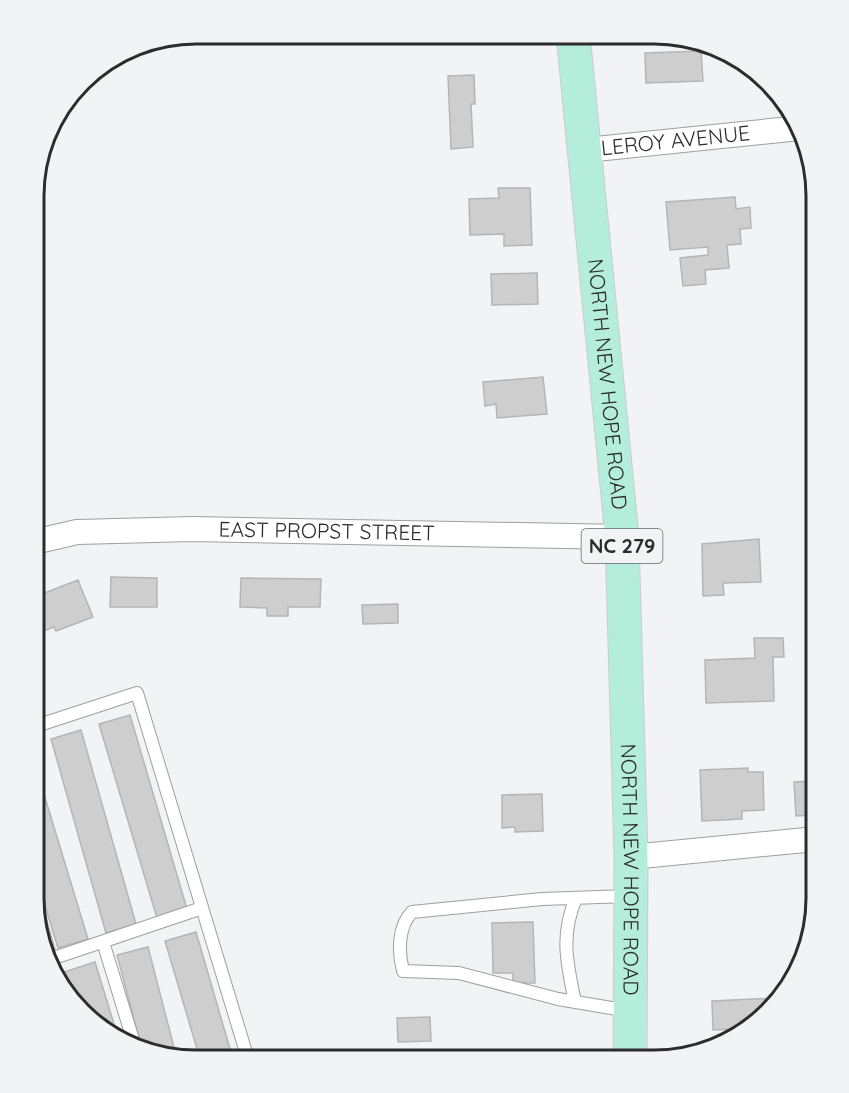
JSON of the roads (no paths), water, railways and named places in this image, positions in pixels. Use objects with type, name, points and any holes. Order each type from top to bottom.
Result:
[{"type":"main road","name":"NORTH NEW HOPE ROAD","points":[[574,44],[622,537],[631,858],[630,1049]]},
{"type":"street","name":"LEROY AVENUE","points":[[586,150],[790,129]]},
{"type":"street","name":"EAST PROPST STREET","points":[[44,540],[77,532],[193,529],[622,537]]},
{"type":"street","points":[[631,858],[805,840]]},
{"type":"lane","points":[[44,723],[137,693],[245,1049]]},
{"type":"lane","points":[[630,1011],[575,1002],[459,974],[403,970],[400,959],[403,922],[412,912],[576,898],[631,896]]},
{"type":"lane","points":[[575,1002],[565,948],[567,919],[576,898]]},
{"type":"lane","points":[[56,957],[202,908]]},
{"type":"lane","points":[[102,942],[131,1035]]}]
